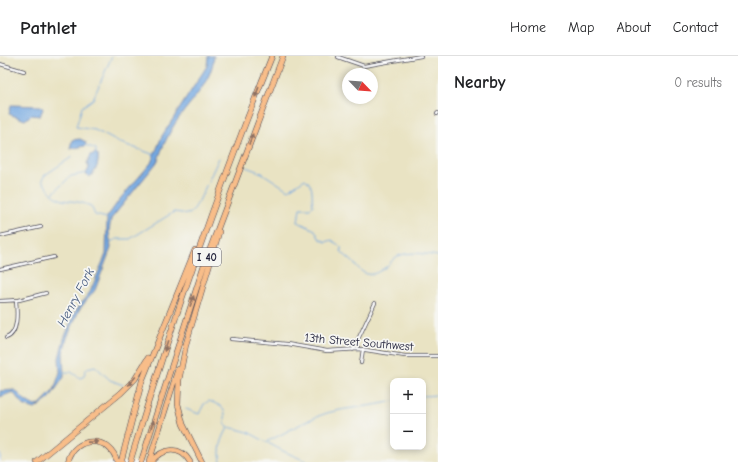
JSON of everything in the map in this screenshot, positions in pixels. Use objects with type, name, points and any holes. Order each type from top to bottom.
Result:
[{"type":"highway","name":"I 40","points":[[130,462],[166,344],[208,224],[272,56]]},
{"type":"highway","name":"I 40","points":[[141,462],[199,280],[283,56]]},
{"type":"highway","points":[[150,462],[226,210],[243,160]]},
{"type":"highway","points":[[121,462],[139,391],[159,336],[204,229],[208,224]]},
{"type":"highway","points":[[37,462],[126,389],[140,371],[159,336]]},
{"type":"highway","points":[[186,344],[178,380],[178,404],[185,428],[202,462]]},
{"type":"highway","points":[[68,462],[76,447],[86,442],[93,441],[108,446],[113,452],[117,462]]},
{"type":"highway","points":[[150,462],[160,453],[169,450],[181,452],[190,462]]},
{"type":"street","points":[[338,57],[364,66],[421,56]]},
{"type":"street","points":[[0,64],[24,72]]},
{"type":"street","points":[[0,236],[41,227]]},
{"type":"street","points":[[0,269],[54,257]]},
{"type":"street","points":[[0,301],[16,300],[46,293]]},
{"type":"street","points":[[6,338],[11,335],[17,319],[16,300]]},
{"type":"street","points":[[354,350],[375,303]]},
{"type":"street","name":"13th Street Southwest","points":[[231,338],[287,344],[327,351],[364,349],[405,356],[438,356]]},
{"type":"street","points":[[361,363],[364,349]]},
{"type":"water","points":[[208,56],[214,56],[209,75],[205,83],[173,126],[163,146],[158,161],[111,219],[109,231],[111,248],[95,290],[79,310],[67,338],[63,353],[64,377],[49,399],[35,409],[23,405],[13,392],[0,397],[0,391],[15,390],[26,401],[35,406],[39,405],[54,390],[60,372],[59,358],[64,339],[75,312],[90,292],[106,254],[107,217],[120,199],[151,163],[162,136],[207,66]]},
{"type":"water","points":[[11,105],[41,106],[43,109],[40,116],[31,115],[25,120],[9,114]]},
{"type":"water","points":[[80,139],[86,142],[85,146],[70,149],[72,140]]},
{"type":"water","points":[[95,153],[98,155],[98,161],[94,173],[89,177],[86,174],[89,168],[87,163],[91,155]]},
{"type":"waterway","points":[[112,56],[93,99],[82,107],[76,127],[95,130],[118,142],[155,155]]},
{"type":"waterway","points":[[85,145],[96,149],[96,154]]},
{"type":"waterway","points":[[72,157],[45,175],[42,180],[48,189],[59,199],[91,206],[95,215],[107,218]]},
{"type":"waterway","points":[[110,242],[117,239],[130,239],[174,212],[189,214],[192,212],[199,201],[219,158]]},
{"type":"waterway","points":[[246,167],[262,173],[288,190],[305,179],[310,185],[312,191],[313,206],[310,208],[300,208],[298,222],[315,230],[319,238],[326,242],[332,240],[341,247],[341,251],[358,268],[366,273],[373,274],[377,272],[387,266],[393,259],[403,254],[418,253],[438,256]]},
{"type":"waterway","points":[[52,194],[71,176],[87,173]]},
{"type":"waterway","points":[[63,372],[71,372],[80,378],[83,377],[87,368],[95,366],[110,380],[123,385]]},
{"type":"waterway","points":[[426,396],[438,395]]},
{"type":"waterway","points":[[186,409],[199,414],[204,404],[209,401],[223,409],[225,414],[225,423],[228,428],[221,444],[221,462]]},
{"type":"waterway","points":[[266,442],[311,419],[327,413],[390,402]]},
{"type":"waterway","points":[[229,427],[248,432],[283,451],[308,462]]},
{"type":"waterway","points":[[0,454],[0,461]]},
{"type":"water label","name":"Henry Fork","points":[[75,297]]}]
